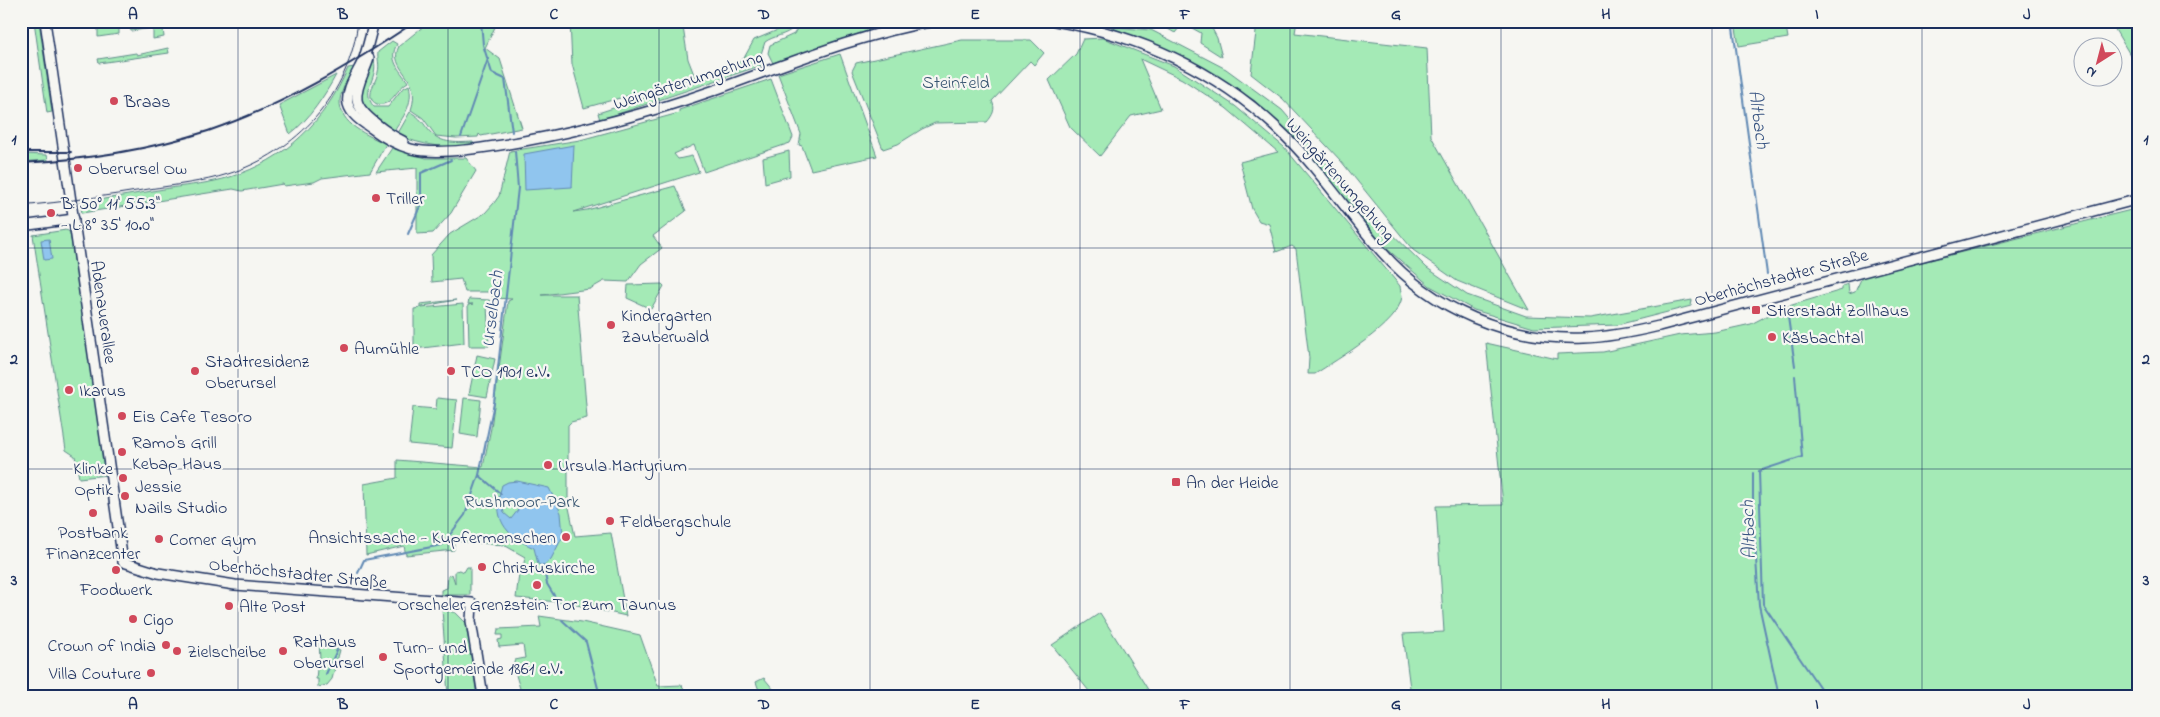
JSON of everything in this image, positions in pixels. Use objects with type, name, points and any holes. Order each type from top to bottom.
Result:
[{"type":"main road","name":"Adenauerallee","points":[[45,21],[123,562]]},
{"type":"main road","name":"Weingärtenumgehung","points":[[374,21],[364,57],[348,97],[351,110],[360,121],[399,145],[421,151],[474,149],[522,142],[625,119],[875,35],[935,21]]},
{"type":"main road","name":"Weingärtenumgehung","points":[[1055,21],[1090,28],[1140,43],[1184,62],[1217,81],[1248,103],[1278,128],[1304,156],[1382,252],[1399,270],[1433,296]]},
{"type":"main road","name":"Oberhöchstadter Straße","points":[[1433,296],[1480,321],[1522,333],[1567,338],[1614,335],[1705,315],[2139,199]]},
{"type":"main road","points":[[21,226],[74,219]]},
{"type":"main road","name":"Oberhöchstadter Straße","points":[[123,562],[158,574],[235,585],[381,598],[472,603],[471,621],[483,696]]},
{"type":"green space","points":[[34,21],[39,21],[52,112],[47,113]]},
{"type":"green space","points":[[119,21],[119,34],[98,37],[98,24]]},
{"type":"green space","points":[[123,21],[162,21],[164,37],[153,39],[153,28],[131,31],[129,26],[122,27]]},
{"type":"green space","points":[[430,21],[495,21],[496,25],[485,48],[500,59],[522,128],[481,136],[479,134],[478,137],[456,138],[436,136],[423,118],[411,110],[413,89],[398,62],[397,54],[399,46]]},
{"type":"green space","points":[[570,21],[682,21],[688,59],[695,77],[584,108],[572,64]]},
{"type":"green space","points":[[801,21],[905,21],[882,26],[773,63],[768,53],[770,45],[794,34]]},
{"type":"green space","points":[[1154,21],[1208,21],[1217,38],[1222,57],[1200,43],[1201,33],[1183,23],[1175,33]]},
{"type":"green space","points":[[1250,21],[1297,21],[1295,33],[1427,48],[1431,136],[1529,310],[1457,281],[1413,250],[1341,161],[1282,98],[1251,74],[1256,32]]},
{"type":"green space","points":[[1785,21],[1788,38],[1739,46],[1735,22]]},
{"type":"green space","points":[[2110,21],[2139,21],[2139,70],[2122,41],[2122,38],[2120,38]]},
{"type":"green space","points":[[792,24],[793,28],[784,34],[765,42],[761,54],[765,64],[600,120],[598,113],[728,71],[744,58],[754,40]]},
{"type":"green space","points":[[1111,27],[1151,30],[1226,69],[1282,110],[1368,210],[1427,268],[1467,295],[1526,316],[1590,318],[1692,300],[1691,306],[1617,325],[1534,328],[1474,310],[1430,286],[1386,248],[1299,143],[1255,101],[1206,69]]},
{"type":"green space","points":[[1103,38],[1174,66],[1235,106],[1284,147],[1400,286],[1402,297],[1398,308],[1379,330],[1315,374],[1308,374],[1309,358],[1296,249],[1292,246],[1276,252],[1269,224],[1259,221],[1252,209],[1240,162],[1278,152],[1226,108],[1182,79],[1140,59],[1161,109],[1131,116],[1100,156],[1070,127],[1049,80],[1076,54],[1083,39]]},
{"type":"green space","name":"Steinfeld","points":[[962,40],[1031,40],[1044,53],[1034,65],[1030,61],[992,101],[993,112],[987,122],[935,123],[898,144],[883,149],[852,71],[856,63]]},
{"type":"green space","points":[[392,41],[397,44],[394,60],[408,82],[388,102],[377,104],[371,98],[371,94],[379,69],[378,52]]},
{"type":"green space","points":[[168,48],[169,53],[99,63],[98,59],[136,53],[137,55]]},
{"type":"green space","points":[[840,54],[877,156],[811,170],[802,146],[799,145],[801,134],[778,74]]},
{"type":"green space","points":[[373,57],[375,64],[369,94],[374,107],[388,107],[402,89],[409,85],[409,104],[393,133],[371,115],[360,97],[362,83]]},
{"type":"green space","points":[[355,67],[342,91],[341,109],[349,123],[363,133],[386,144],[370,172],[322,178],[314,182],[284,186],[283,184],[242,191],[233,189],[82,213],[80,203],[215,181],[250,170],[269,160],[286,149],[315,121],[328,105],[348,68]]},
{"type":"green space","points":[[336,75],[322,99],[290,134],[279,105]]},
{"type":"green space","name":"Rushmoor-Park","points":[[771,79],[793,137],[790,143],[704,172],[694,145],[674,154],[678,159],[692,156],[699,172],[573,212],[587,210],[675,186],[686,211],[653,236],[662,248],[641,264],[628,282],[604,281],[590,289],[542,295],[577,295],[587,418],[571,422],[568,425],[568,503],[575,536],[611,533],[626,616],[568,603],[516,598],[520,566],[524,563],[525,557],[504,545],[454,541],[454,550],[406,555],[404,546],[366,555],[364,484],[397,478],[397,460],[483,467],[491,428],[508,301],[512,299],[493,298],[492,292],[465,292],[461,279],[432,282],[431,255],[450,234],[485,213],[494,203],[499,196],[510,151],[580,140],[679,113],[679,110]]},
{"type":"green space","points":[[410,112],[420,119],[436,137],[453,142],[473,142],[474,147],[435,146],[397,135]]},
{"type":"green space","points":[[392,148],[426,158],[466,158],[476,171],[451,213],[433,233],[417,234],[417,168],[376,172]]},
{"type":"green space","points":[[789,151],[790,176],[765,183],[763,158]]},
{"type":"green space","points":[[21,154],[47,155],[48,160],[21,162]]},
{"type":"green space","points":[[2139,208],[2139,696],[1411,696],[1403,634],[1444,632],[1436,506],[1503,505],[1486,343],[1557,359],[1557,354],[1603,352],[1680,335],[1715,332],[1751,324],[1782,308],[1842,290],[1842,286],[1848,284],[1849,294],[1855,292],[1862,277]]},
{"type":"green space","points":[[66,230],[70,232],[107,475],[79,478],[75,456],[66,450],[33,235]]},
{"type":"green space","points":[[662,284],[664,286],[651,309],[627,298],[628,285]]},
{"type":"green space","points":[[469,299],[489,300],[493,303],[487,305],[489,346],[469,346],[468,305],[473,304],[468,304]]},
{"type":"green space","points":[[456,300],[421,308],[463,304],[464,343],[414,349],[414,309],[420,308],[420,304]]},
{"type":"green space","points":[[477,355],[495,359],[487,397],[469,394]]},
{"type":"green space","points":[[437,398],[457,400],[452,448],[409,444],[413,407],[436,409]]},
{"type":"green space","points":[[464,398],[481,400],[477,437],[460,434]]},
{"type":"green space","points":[[467,567],[470,567],[470,595],[441,595],[441,590],[447,588],[448,576],[452,574],[455,583],[455,571],[460,570],[464,572]]},
{"type":"green space","points":[[442,609],[456,613],[466,623],[477,696],[448,696]]},
{"type":"green space","points":[[1100,613],[1152,696],[1093,696],[1052,645]]},
{"type":"green space","points":[[539,616],[582,622],[640,635],[658,686],[682,685],[686,696],[529,696],[528,691],[521,692],[513,665],[515,660],[525,658],[523,645],[499,647],[498,640],[502,639],[502,635],[497,635],[498,629],[541,627]]},
{"type":"green space","points":[[319,642],[340,650],[332,679],[327,685],[318,687],[318,679],[316,679],[318,659],[320,659]]},
{"type":"green space","points":[[764,678],[779,696],[761,696],[756,682]]},
{"type":"water","points":[[574,145],[572,187],[525,190],[524,154]]},
{"type":"water","points":[[49,239],[52,259],[44,260],[41,240]]},
{"type":"water","points":[[517,481],[549,488],[561,513],[563,536],[551,559],[543,566],[538,564],[534,548],[515,537],[503,524],[500,516],[499,497],[502,485]],"holes":[[[508,500],[513,501],[518,510],[511,519],[504,513],[502,504]]]},
{"type":"waterway","name":"Urselbach","points":[[481,21],[483,45],[492,73],[505,79],[512,132]]},
{"type":"waterway","name":"Altbach","points":[[1733,27],[1767,274]]},
{"type":"waterway","points":[[461,137],[488,59]]},
{"type":"waterway","name":"Urselbach","points":[[358,573],[364,560],[442,545],[465,515],[479,475],[494,403],[518,188],[515,151]]},
{"type":"waterway","points":[[408,234],[421,204],[421,173],[451,160]]},
{"type":"waterway","name":"Altbach","points":[[1787,310],[1795,366]]},
{"type":"waterway","name":"Altbach","points":[[1795,376],[1802,457],[1759,471],[1763,604],[1824,696]]},
{"type":"waterway","points":[[1753,473],[1753,511],[1759,605],[1779,696]]},
{"type":"waterway","points":[[479,475],[501,494]]},
{"type":"waterway","points":[[543,565],[547,584],[555,597]]},
{"type":"waterway","points":[[562,620],[586,642],[600,696]]},
{"type":"waterway","name":"Urselbach","points":[[326,674],[337,650]]},
{"type":"tram line","points":[[21,206],[199,181],[228,174],[253,164],[276,151],[297,135],[316,117],[332,96],[344,73],[353,48],[358,21]]},
{"type":"railway","points":[[21,163],[68,159],[139,149],[185,138],[236,121],[289,97],[341,69],[416,21]]},
{"type":"railway","points":[[21,152],[71,152]]},
{"type":"place","name":"Braas","points":[[114,101]]},
{"type":"place","name":"Oberursel Ow","points":[[78,168]]},
{"type":"place","name":"Triller","points":[[376,198]]},
{"type":"place","name":"B: 50° 11' 55.3'' - L: 8° 35' 10.0''","points":[[51,213]]},
{"type":"place","name":"Stierstadt Zollhaus","points":[[1756,310]]},
{"type":"place","name":"Kindergarten Zauberwald","points":[[611,325]]},
{"type":"place","name":"Käsbachtal","points":[[1772,337]]},
{"type":"place","name":"Aumühle","points":[[344,348]]},
{"type":"place","name":"Stadtresidenz Oberursel","points":[[195,371]]},
{"type":"place","name":"TCO 1901 e.V.","points":[[451,371]]},
{"type":"place","name":"Ikarus","points":[[69,390]]},
{"type":"place","name":"Eis Cafe Tesoro","points":[[122,416]]},
{"type":"place","name":"Ramo's Grill Kebap Haus","points":[[122,452]]},
{"type":"place","name":"Ursula Martyrium","points":[[548,465]]},
{"type":"place","name":"Klinke Optik","points":[[123,478]]},
{"type":"place","name":"An der Heide","points":[[1176,482]]},
{"type":"place","name":"Jessie Nails Studio","points":[[125,496]]},
{"type":"place","name":"Postbank Finanzcenter","points":[[93,513]]},
{"type":"place","name":"Feldbergschule","points":[[610,521]]},
{"type":"place","name":"Ansichtssache - Kupfermenschen","points":[[566,537]]},
{"type":"place","name":"Corner Gym","points":[[159,539]]},
{"type":"place","name":"Christuskirche","points":[[482,567]]},
{"type":"place","name":"Foodwerk","points":[[116,570]]},
{"type":"place","name":"Orscheler Grenzstein: Tor zum Taunus","points":[[537,585]]},
{"type":"place","name":"Alte Post","points":[[229,606]]},
{"type":"place","name":"Cigo","points":[[133,619]]},
{"type":"place","name":"Crown of India","points":[[166,645]]},
{"type":"place","name":"Zielscheibe","points":[[177,651]]},
{"type":"place","name":"Rathaus Oberursel","points":[[283,651]]},
{"type":"place","name":"Turn- und Sportgemeinde 1861 e.V.","points":[[383,657]]},
{"type":"place","name":"Villa Couture","points":[[151,673]]}]
